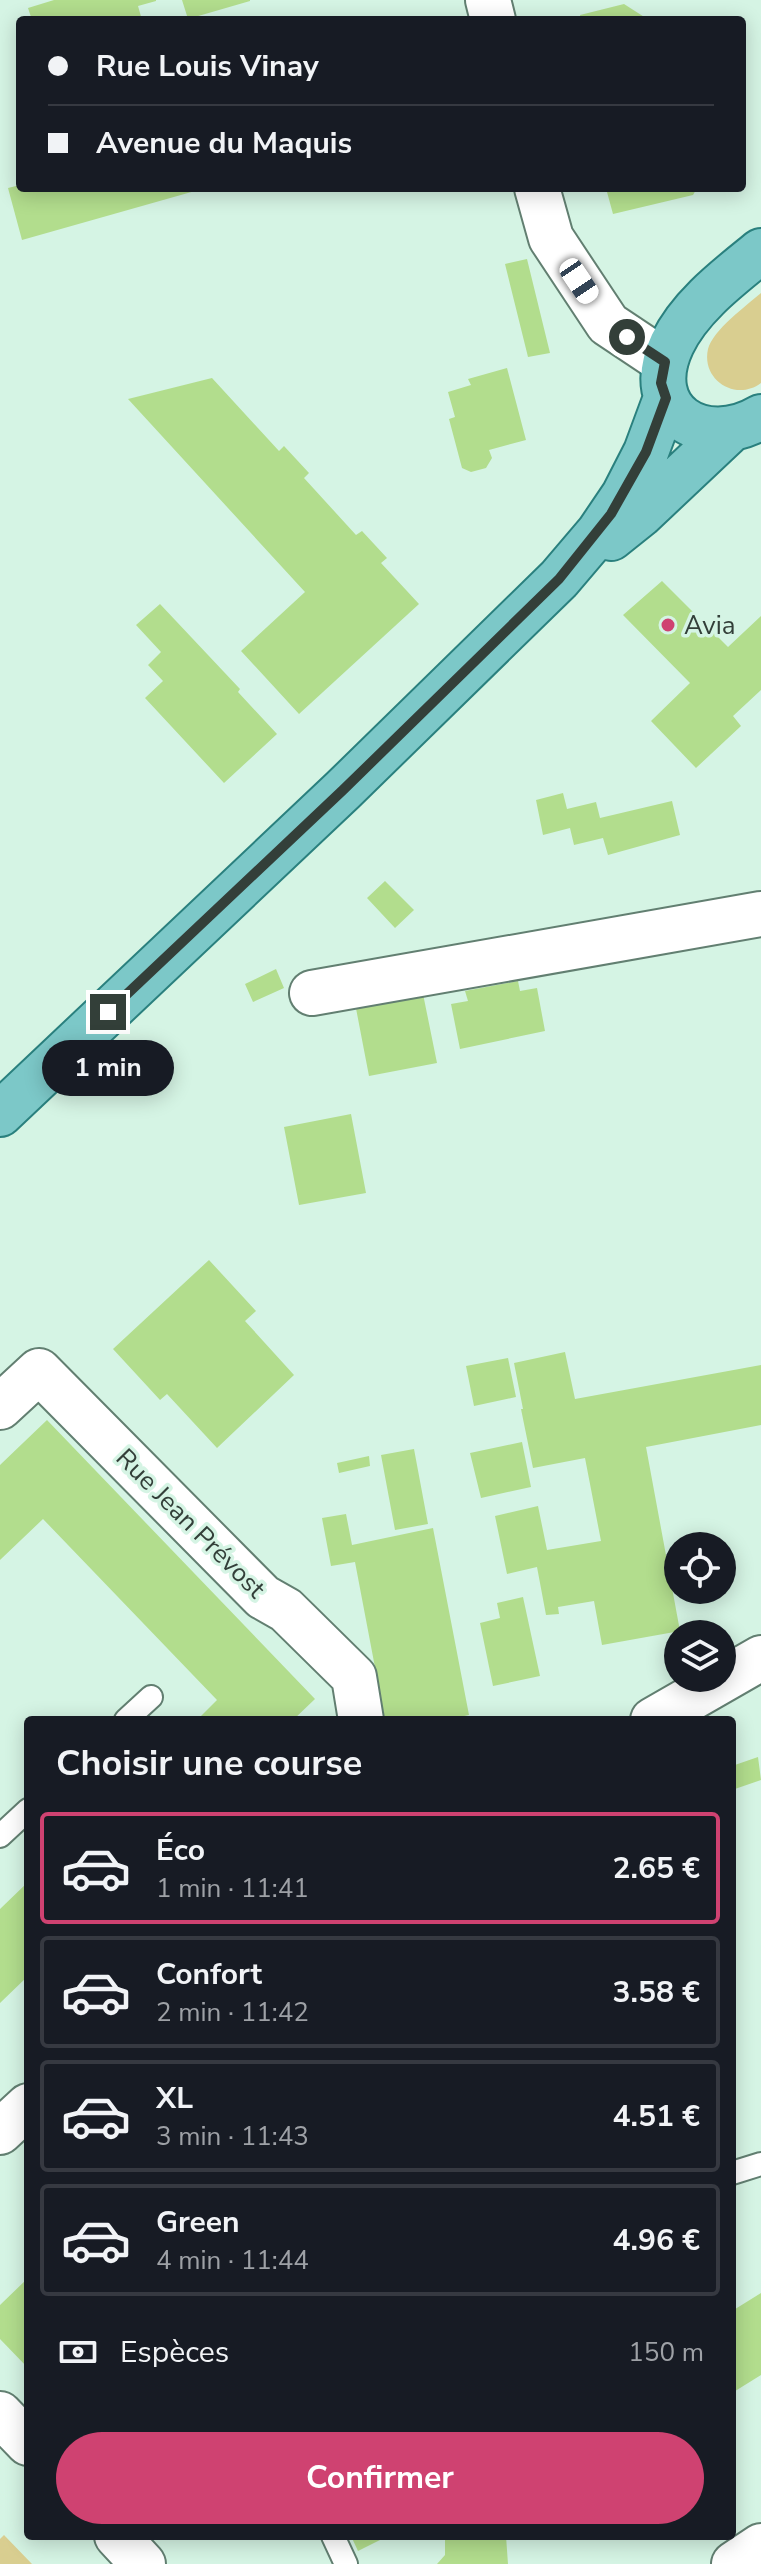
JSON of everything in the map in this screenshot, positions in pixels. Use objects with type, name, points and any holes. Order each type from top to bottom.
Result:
[{"type":"main road","points":[[0,1114],[343,790],[559,579],[599,532],[624,495],[646,452],[684,323],[723,282],[761,251]]},
{"type":"main road","points":[[665,380],[676,413],[685,420],[703,428],[745,424]]},
{"type":"main road","points":[[559,579],[641,514],[745,424]]},
{"type":"street","points":[[538,192],[551,238],[608,324],[665,380]]},
{"type":"street","points":[[312,993],[761,914]]},
{"type":"street","name":"Rue Jean Prévost","points":[[0,1407],[39,1371],[263,1597],[286,1610],[354,1677],[360,1716]]},
{"type":"street","points":[[660,1716],[761,1658]]},
{"type":"street","points":[[0,2132],[24,2110]]},
{"type":"street","points":[[0,2414],[24,2439]]},
{"type":"street","points":[[121,2540],[143,2564]]},
{"type":"street","points":[[734,2564],[761,2546]]},
{"type":"lane","points":[[130,1716],[151,1697]]},
{"type":"lane","points":[[0,1836],[24,1814]]},
{"type":"lane","points":[[736,2172],[761,2164]]},
{"type":"lane","points":[[335,2540],[346,2564]]},
{"type":"shaded area","points":[[761,293],[761,383],[741,390],[731,389],[722,385],[710,370],[708,349],[723,326]]},
{"type":"shaded area","points":[[4,2535],[32,2564],[0,2564],[0,2539]]},
{"type":"building","points":[[54,0],[156,0],[138,6],[141,16],[31,16],[28,8]]},
{"type":"building","points":[[182,0],[250,0],[198,16],[187,16]]},
{"type":"building","points":[[624,4],[643,16],[580,16]]},
{"type":"building","points":[[16,186],[16,192],[191,192],[22,240],[8,188]]},
{"type":"building","points":[[607,192],[695,192],[693,195],[613,214]]},
{"type":"building","points":[[527,259],[550,353],[528,357],[505,264]]},
{"type":"building","points":[[507,368],[526,440],[489,450],[492,458],[486,468],[471,472],[462,468],[449,419],[455,417],[448,392],[471,385],[468,379]]},
{"type":"building","points":[[212,378],[279,451],[284,446],[309,473],[304,478],[356,535],[362,531],[387,558],[381,563],[419,604],[299,714],[241,651],[305,592],[128,399]]},
{"type":"building","points":[[662,581],[728,647],[761,616],[761,690],[733,716],[741,726],[696,768],[651,721],[690,683],[623,615]]},
{"type":"building","points":[[160,604],[240,689],[238,692],[277,734],[224,783],[145,698],[163,681],[148,665],[161,652],[136,625]]},
{"type":"building","points":[[563,793],[567,809],[596,802],[600,818],[672,801],[680,835],[608,855],[603,838],[574,845],[570,828],[543,835],[536,800]]},
{"type":"building","points":[[385,881],[414,910],[395,928],[367,898]]},
{"type":"building","points":[[276,969],[284,988],[253,1002],[245,984]]},
{"type":"building","points":[[518,981],[520,991],[537,988],[545,1031],[460,1049],[451,1004],[468,1001],[465,991]]},
{"type":"building","points":[[421,984],[437,1063],[369,1076],[354,998]]},
{"type":"building","points":[[351,1114],[366,1193],[299,1205],[284,1127]]},
{"type":"building","points":[[209,1260],[256,1311],[245,1321],[294,1375],[217,1448],[167,1394],[160,1400],[113,1349]]},
{"type":"building","points":[[565,1352],[575,1399],[761,1365],[761,1425],[646,1447],[664,1544],[664,1604],[675,1604],[678,1620],[664,1620],[664,1634],[602,1645],[594,1601],[558,1607],[559,1614],[546,1615],[537,1567],[507,1574],[495,1516],[538,1506],[547,1550],[601,1541],[585,1458],[533,1468],[514,1363]]},
{"type":"building","points":[[508,1358],[516,1397],[474,1406],[466,1366]]},
{"type":"building","points":[[47,1420],[315,1699],[297,1716],[201,1716],[217,1700],[43,1519],[0,1560],[0,1465]]},
{"type":"building","points":[[522,1442],[531,1487],[481,1498],[470,1453]]},
{"type":"building","points":[[414,1449],[428,1524],[395,1530],[381,1455]]},
{"type":"building","points":[[369,1456],[370,1466],[339,1473],[337,1463]]},
{"type":"building","points":[[346,1514],[352,1545],[433,1528],[469,1715],[384,1716],[355,1562],[331,1566],[322,1518]]},
{"type":"building","points":[[523,1597],[540,1676],[493,1686],[480,1623],[500,1618],[497,1603]]},
{"type":"building","points":[[758,1757],[761,1780],[736,1789],[736,1765]]},
{"type":"building","points":[[24,1886],[24,1980],[0,2003],[0,1909]]},
{"type":"building","points":[[24,2282],[24,2364],[0,2339],[0,2305]]},
{"type":"building","points":[[761,2293],[761,2375],[736,2391],[736,2309]]},
{"type":"building","points":[[353,2540],[380,2540],[358,2551]]},
{"type":"building","points":[[445,2540],[506,2540],[508,2564],[437,2564],[445,2555]]},
{"type":"place","name":"Avia","points":[[668,625]]},
{"type":"route","points":[[108,1012],[343,790],[559,579],[599,532],[624,495],[646,452],[666,398],[661,383],[665,362],[627,337]]}]
